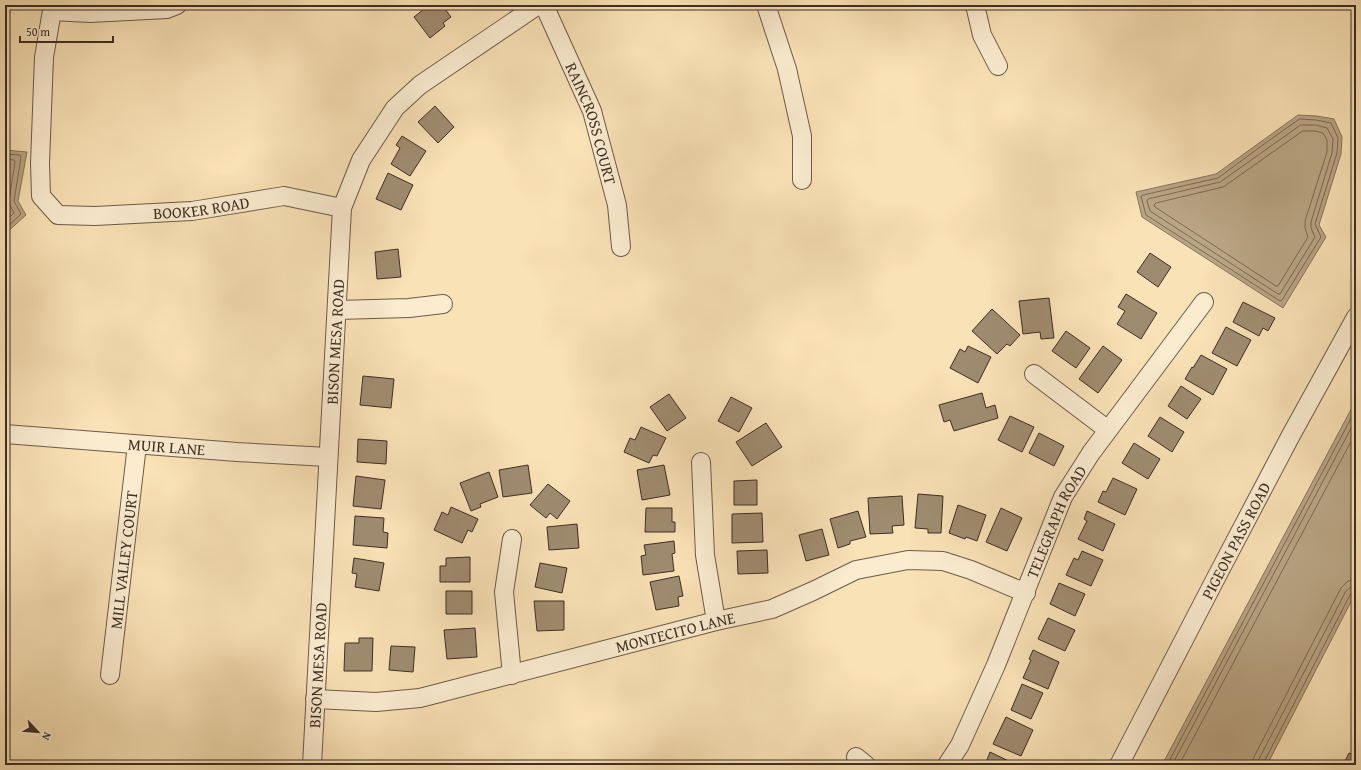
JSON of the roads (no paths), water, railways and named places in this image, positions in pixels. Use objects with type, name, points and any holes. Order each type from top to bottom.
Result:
[{"type":"street","points":[[52,8],[90,13],[167,9],[177,5]]},
{"type":"street","name":"BISON MESA ROAD","points":[[312,765],[342,208],[361,160],[394,108],[420,85],[538,5]]},
{"type":"street","name":"RAINCROSS COURT","points":[[544,5],[592,111],[617,205],[621,247]]},
{"type":"street","points":[[766,5],[786,69],[802,136],[802,180]]},
{"type":"street","points":[[975,5],[982,35],[998,66]]},
{"type":"street","name":"BOOKER ROAD","points":[[52,8],[44,57],[40,163],[41,196],[58,215],[96,216],[192,211],[284,196],[342,208]]},
{"type":"street","name":"TELEGRAPH ROAD","points":[[947,765],[960,746],[996,665],[1063,497],[1091,453],[1204,302]]},
{"type":"street","points":[[336,310],[409,308],[442,304]]},
{"type":"street","name":"PIGEON PASS ROAD","points":[[1119,765],[1268,478],[1356,317]]},
{"type":"street","points":[[1034,374],[1108,430]]},
{"type":"street","name":"MUIR LANE","points":[[5,434],[137,445],[328,457]]},
{"type":"street","name":"MILL VALLEY COURT","points":[[110,675],[137,445]]},
{"type":"street","points":[[701,462],[705,555],[716,621]]},
{"type":"street","points":[[512,539],[504,592],[512,675]]},
{"type":"street","name":"MONTECITO LANE","points":[[315,699],[376,702],[420,698],[716,621],[772,609],[856,570],[908,560],[943,561],[971,570],[1026,593]]},
{"type":"water","points":[[1298,115],[1334,119],[1342,137],[1341,154],[1319,225],[1326,237],[1283,308],[1142,217],[1136,192],[1216,174]]},
{"type":"water","points":[[5,150],[27,152],[18,201],[26,215],[5,234]]},
{"type":"water","points":[[1356,400],[1356,592],[1267,765],[1162,765]]}]
